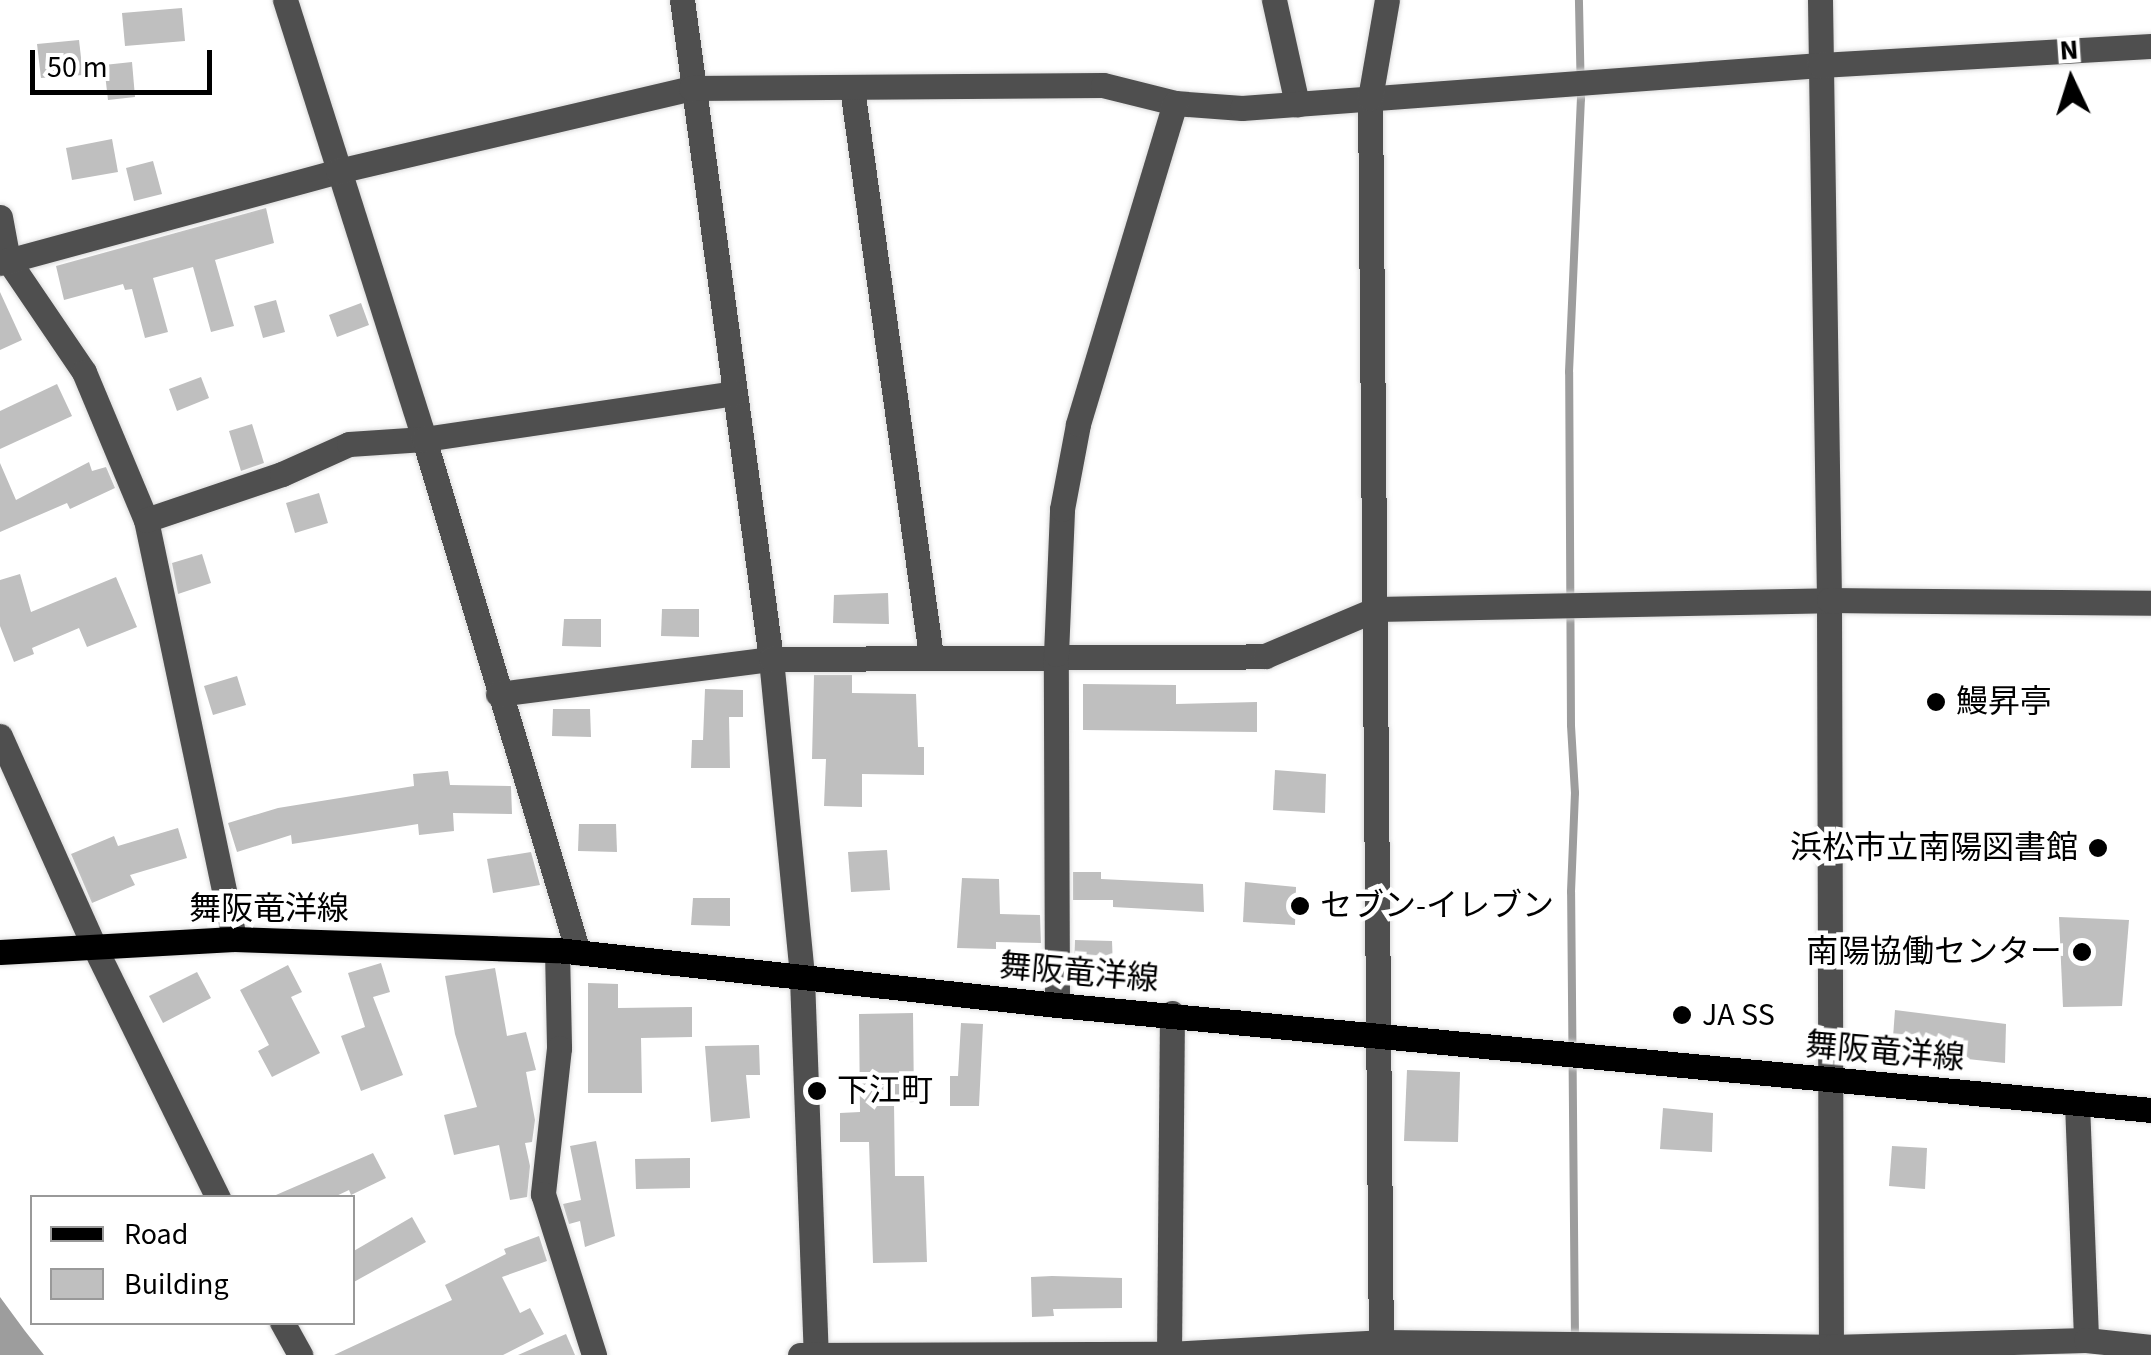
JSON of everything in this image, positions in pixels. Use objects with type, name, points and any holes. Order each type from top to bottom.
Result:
[{"type":"main road","name":"舞阪竜洋線","points":[[0,952],[234,939],[567,951],[1057,1005],[1172,1013],[2151,1110]]},
{"type":"street","points":[[285,0],[424,439],[567,951],[543,1194],[594,1355]]},
{"type":"street","points":[[682,0],[771,660],[802,978],[811,1354],[1169,1354],[1380,1349],[1831,1351],[2086,1340],[2151,1347]]},
{"type":"street","points":[[1274,0],[1297,104]]},
{"type":"street","points":[[1380,1349],[1370,98],[1388,0]]},
{"type":"street","points":[[1820,0],[1829,600],[1831,1351]]},
{"type":"street","points":[[4,262],[338,171],[691,88],[1103,85],[1174,103],[1242,108],[1820,65],[2151,46]]},
{"type":"street","points":[[852,88],[931,656]]},
{"type":"street","points":[[1057,1005],[1056,654],[1062,509],[1078,424],[1174,103]]},
{"type":"street","points":[[0,217],[4,262],[84,372],[146,520],[234,939]]},
{"type":"street","points":[[146,520],[282,474],[349,444],[424,439],[734,393]]},
{"type":"street","points":[[498,694],[771,660],[1056,654],[1266,656],[1376,609],[1829,600],[2151,602]]},
{"type":"street","points":[[0,736],[94,946],[217,1195]]},
{"type":"street","points":[[1169,1354],[1172,1013]]},
{"type":"street","points":[[2077,1102],[2086,1340]]},
{"type":"street","points":[[284,1325],[300,1355]]},
{"type":"shaded area","points":[[0,1297],[25,1331],[44,1355],[0,1355]]},
{"type":"building","points":[[182,8],[185,41],[125,46],[122,13]]},
{"type":"building","points":[[79,40],[83,75],[41,78],[37,44]]},
{"type":"building","points":[[132,62],[135,97],[108,100],[104,65]]},
{"type":"building","points":[[112,139],[118,172],[72,180],[66,148]]},
{"type":"building","points":[[153,161],[162,194],[134,201],[126,168]]},
{"type":"building","points":[[266,208],[274,243],[215,260],[234,326],[211,332],[193,267],[153,278],[168,332],[145,338],[132,289],[125,290],[123,284],[64,300],[56,266]]},
{"type":"building","points":[[0,292],[22,340],[0,350]]},
{"type":"building","points":[[276,300],[285,332],[263,338],[254,306]]},
{"type":"building","points":[[361,303],[369,325],[337,337],[329,315]]},
{"type":"building","points":[[201,377],[209,398],[177,411],[169,389]]},
{"type":"building","points":[[57,384],[72,416],[0,449],[0,411]]},
{"type":"building","points":[[252,424],[264,463],[241,471],[229,431]]},
{"type":"building","points":[[89,462],[92,471],[106,467],[115,488],[70,509],[67,503],[0,532],[0,463],[16,500]]},
{"type":"building","points":[[319,493],[328,523],[295,533],[286,503]]},
{"type":"building","points":[[202,554],[211,583],[178,594],[172,563]]},
{"type":"building","points":[[20,574],[31,612],[116,577],[137,627],[87,647],[79,628],[32,648],[34,654],[14,662],[0,626],[0,580]]},
{"type":"building","points":[[888,593],[889,624],[833,623],[834,595]]},
{"type":"building","points":[[662,609],[699,609],[699,637],[661,636]]},
{"type":"building","points":[[564,619],[601,619],[601,647],[562,646]]},
{"type":"building","points":[[814,675],[852,675],[852,693],[916,694],[918,747],[924,747],[924,775],[862,774],[862,807],[824,806],[826,759],[812,759]]},
{"type":"building","points":[[237,676],[246,705],[213,715],[204,686]]},
{"type":"building","points":[[1083,684],[1176,685],[1176,704],[1257,702],[1257,732],[1083,730]]},
{"type":"building","points":[[705,689],[743,690],[743,717],[729,717],[730,768],[691,768],[692,740],[703,740]]},
{"type":"building","points":[[553,709],[590,709],[591,737],[552,736]]},
{"type":"building","points":[[1275,770],[1326,774],[1325,813],[1273,810]]},
{"type":"building","points":[[448,771],[450,785],[511,786],[512,814],[453,813],[454,831],[419,835],[418,824],[292,844],[291,835],[237,852],[228,823],[278,808],[414,786],[413,774]]},
{"type":"building","points":[[579,824],[616,824],[617,852],[578,851]]},
{"type":"building","points":[[178,828],[187,858],[130,875],[135,885],[92,903],[71,854],[114,836],[118,846]]},
{"type":"building","points":[[887,850],[890,890],[851,892],[848,852]]},
{"type":"building","points":[[531,852],[540,885],[493,893],[487,859]]},
{"type":"building","points":[[1073,872],[1101,872],[1101,879],[1203,884],[1204,912],[1113,907],[1113,900],[1073,900]]},
{"type":"building","points":[[962,878],[999,879],[1000,914],[1040,915],[1041,943],[996,942],[996,949],[957,948]]},
{"type":"building","points":[[1245,882],[1296,887],[1295,925],[1243,922]]},
{"type":"building","points":[[693,898],[730,898],[730,926],[691,925]]},
{"type":"building","points":[[2059,917],[2129,920],[2122,1006],[2063,1007]]},
{"type":"building","points":[[1075,940],[1112,941],[1113,968],[1074,968]]},
{"type":"building","points":[[381,963],[390,992],[373,997],[403,1075],[361,1091],[341,1036],[365,1027],[348,973]]},
{"type":"building","points":[[288,965],[302,992],[291,997],[320,1053],[272,1077],[258,1051],[269,1045],[240,990]]},
{"type":"building","points":[[495,968],[507,1036],[526,1032],[536,1070],[526,1072],[535,1120],[532,1142],[525,1143],[530,1166],[527,1197],[510,1200],[499,1145],[454,1155],[444,1115],[477,1107],[455,1034],[445,976]]},
{"type":"building","points":[[197,972],[211,998],[163,1023],[149,996]]},
{"type":"building","points":[[588,983],[618,984],[618,1008],[692,1007],[692,1037],[641,1038],[642,1093],[588,1093]]},
{"type":"building","points":[[1895,1010],[2006,1024],[2005,1063],[1892,1051]]},
{"type":"building","points":[[913,1013],[914,1102],[894,1103],[895,1176],[924,1176],[927,1262],[873,1263],[869,1142],[840,1142],[840,1113],[860,1112],[859,1014]]},
{"type":"building","points":[[961,1023],[983,1024],[979,1106],[950,1106],[950,1076],[958,1076]]},
{"type":"building","points":[[759,1045],[760,1075],[746,1075],[750,1118],[711,1122],[705,1046]]},
{"type":"building","points":[[1407,1070],[1460,1072],[1458,1142],[1404,1141]]},
{"type":"building","points":[[1663,1108],[1713,1113],[1712,1152],[1660,1149]]},
{"type":"building","points":[[596,1141],[615,1236],[585,1247],[580,1221],[569,1224],[563,1204],[581,1200],[570,1146]]},
{"type":"building","points":[[1892,1146],[1927,1148],[1925,1189],[1889,1186]]},
{"type":"building","points":[[373,1153],[386,1178],[351,1195],[349,1190],[338,1195],[276,1195]]},
{"type":"building","points":[[690,1158],[690,1188],[636,1189],[635,1159]]},
{"type":"building","points":[[412,1217],[426,1242],[355,1281],[355,1250]]},
{"type":"building","points":[[539,1236],[547,1261],[502,1277],[520,1313],[530,1308],[544,1334],[503,1355],[334,1355],[452,1300],[445,1285],[506,1254],[504,1249]]},
{"type":"building","points":[[1031,1277],[1122,1278],[1122,1308],[1053,1309],[1054,1316],[1032,1317]]},
{"type":"building","points":[[566,1334],[575,1355],[518,1355]]},
{"type":"waterway","points":[[1575,1340],[1571,892],[1575,793],[1571,725],[1569,372],[1581,99],[1579,0]]},
{"type":"place","name":"鰻昇亭","points":[[1936,702]]},
{"type":"place","name":"浜松市立南陽図書館","points":[[2098,848]]},
{"type":"place","name":"セブン-イレブン","points":[[1300,906]]},
{"type":"place","name":"南陽協働センター","points":[[2082,952]]},
{"type":"place","name":"JA SS","points":[[1682,1015]]},
{"type":"place","name":"下江町","points":[[817,1091]]}]
